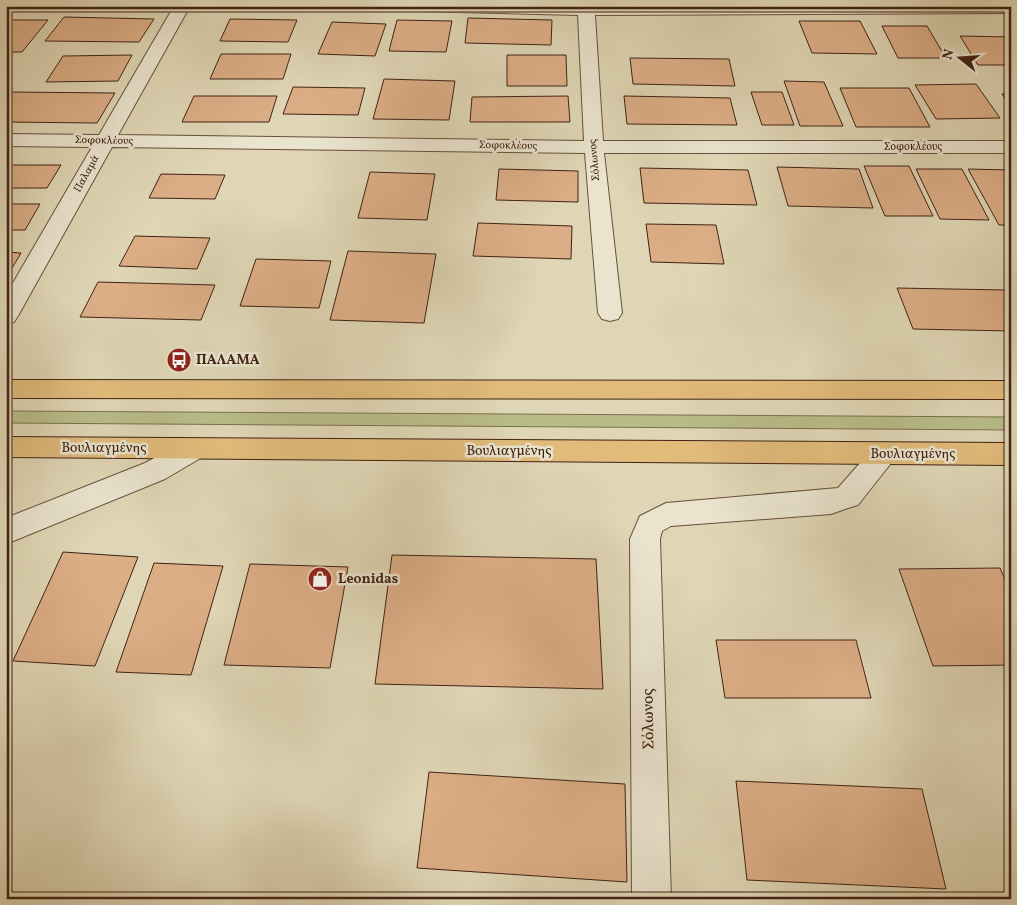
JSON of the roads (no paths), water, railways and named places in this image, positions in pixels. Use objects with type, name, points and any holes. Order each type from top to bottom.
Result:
[{"type":"main road","points":[[6,388],[1011,390]]},
{"type":"main road","name":"Βουλιαγμένης","points":[[6,448],[1011,454]]},
{"type":"street","name":"Παλαμά","points":[[6,316],[182,6]]},
{"type":"street","points":[[416,6],[1011,8]]},
{"type":"street","name":"Σόλωνος","points":[[586,8],[594,147],[610,313]]},
{"type":"street","name":"Σοφοκλέους","points":[[6,140],[594,147],[1011,147]]},
{"type":"street","points":[[6,532],[156,471],[194,449]]},
{"type":"street","name":"Σόλωνος","points":[[652,899],[646,538],[650,524],[666,515],[832,502],[848,497],[885,453]]},
{"type":"place","name":"ΠΑΛΑΜΑ","points":[[179,360]]},
{"type":"place","name":"Leonidas","points":[[320,579]]}]
